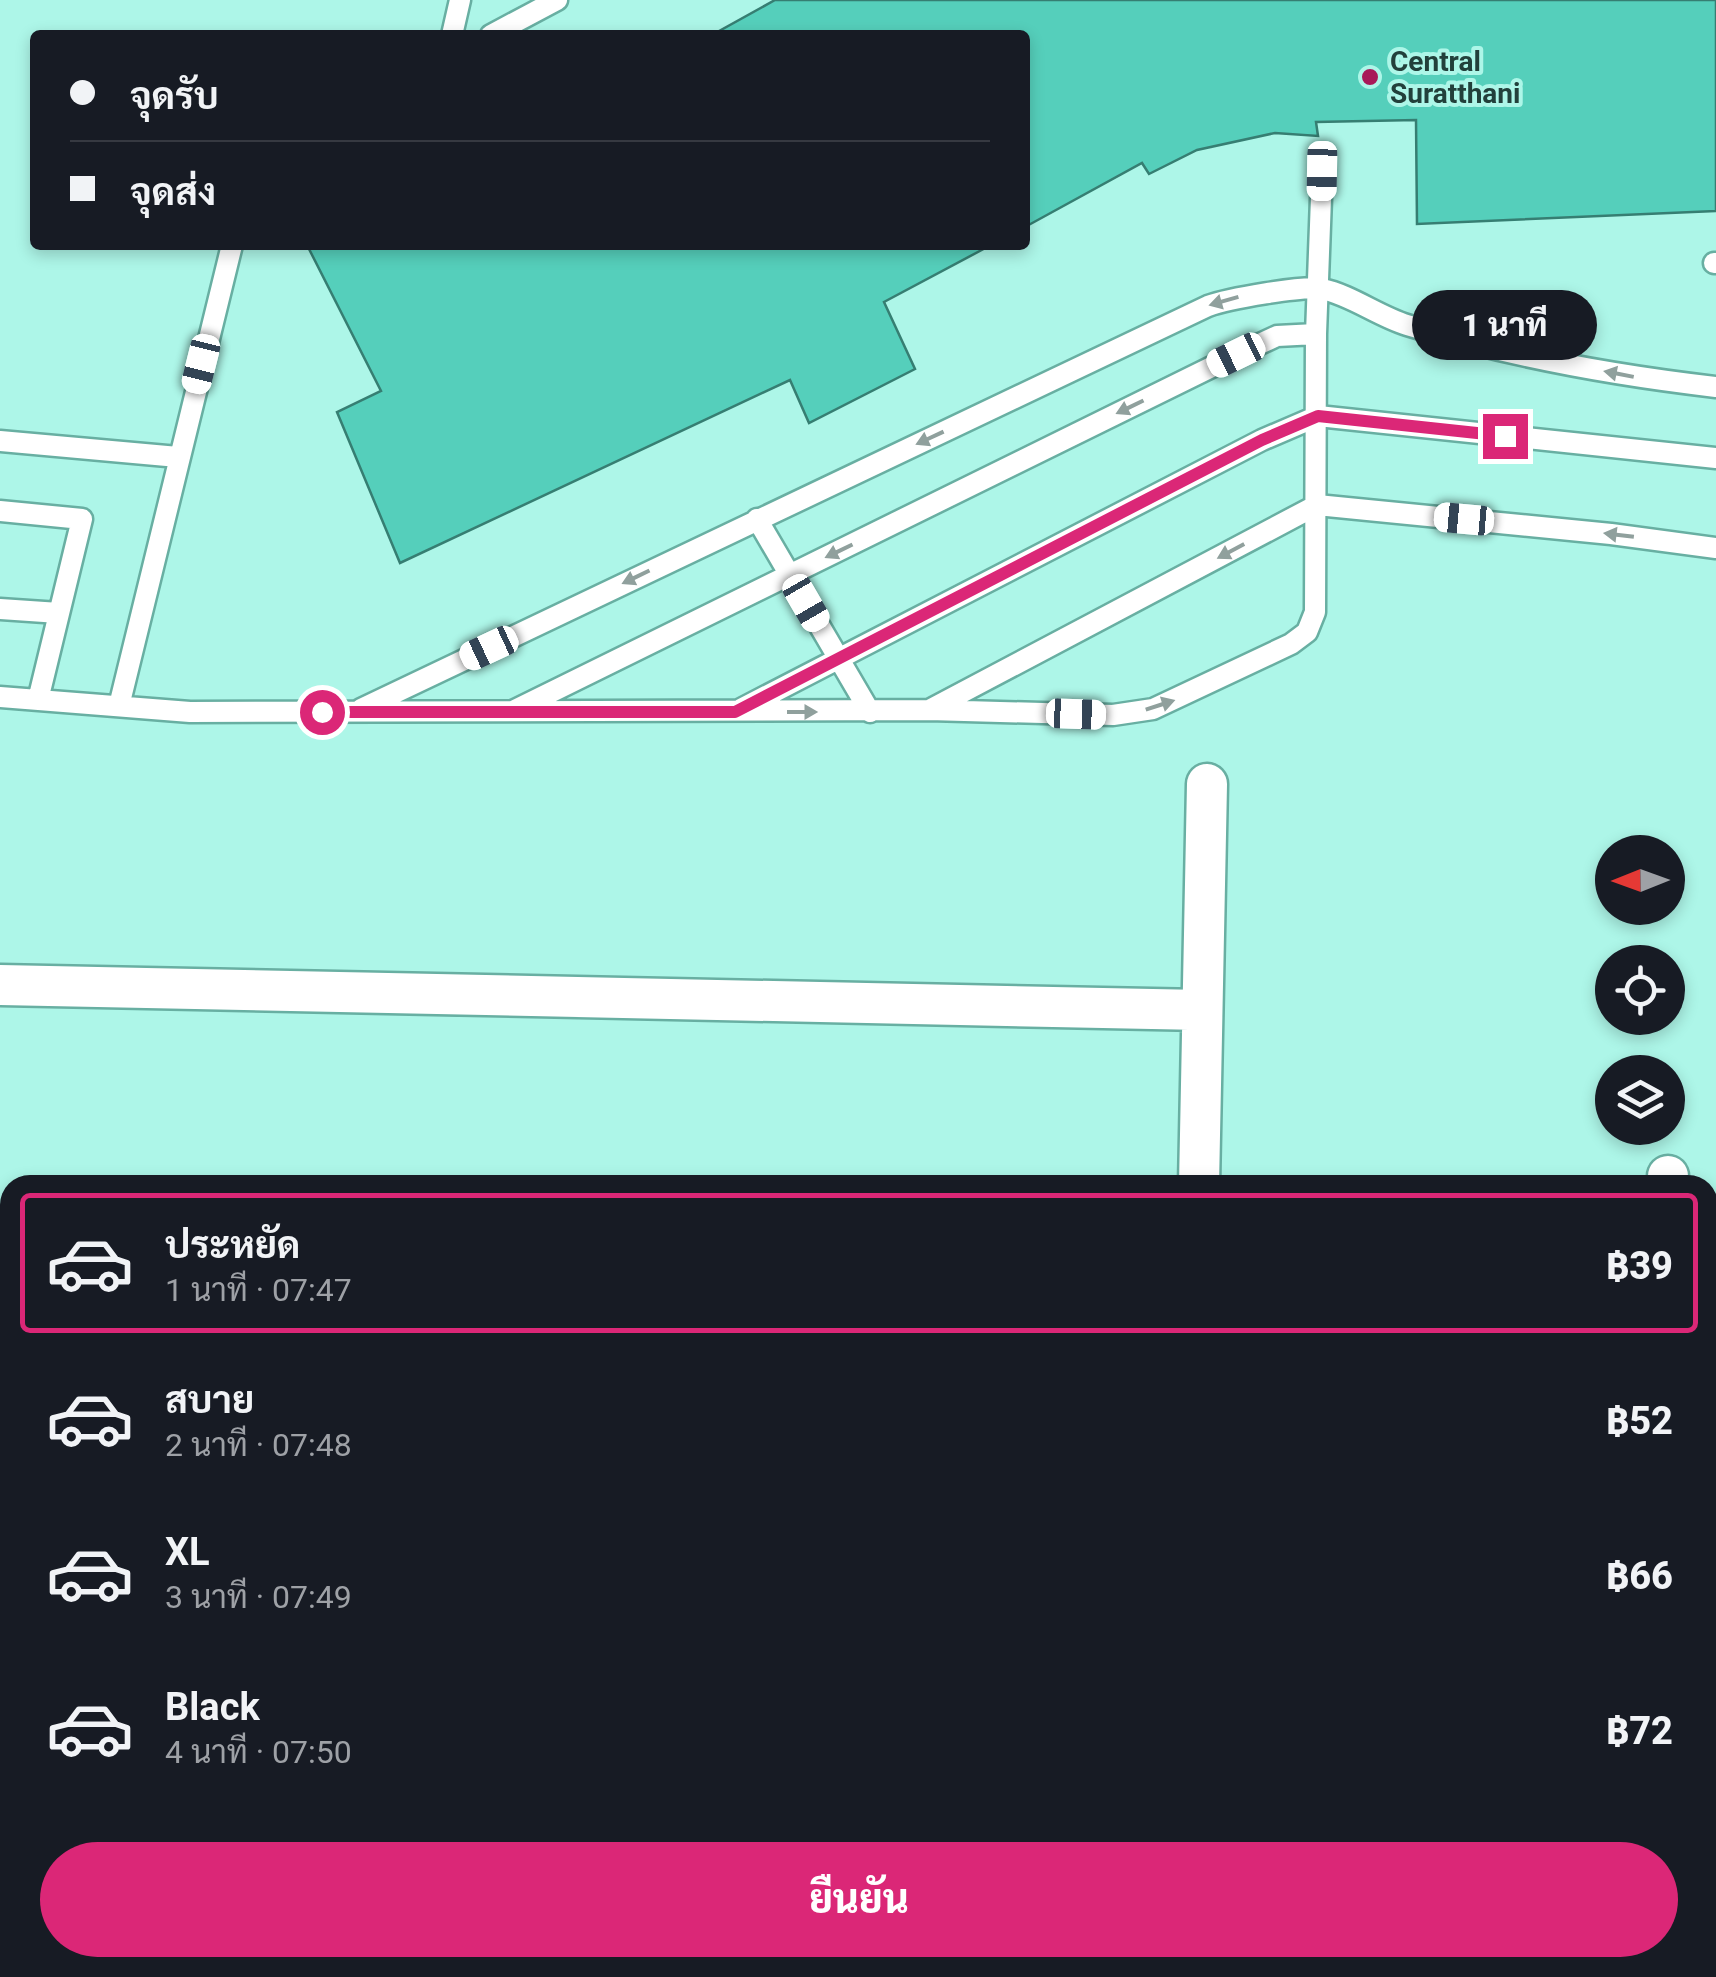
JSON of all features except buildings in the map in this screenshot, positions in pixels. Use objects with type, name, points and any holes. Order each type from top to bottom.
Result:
[{"type":"street","points":[[1199,1175],[1207,784]]},
{"type":"street","points":[[0,985],[1202,1010]]},
{"type":"lane","points":[[453,30],[460,0]]},
{"type":"lane","points":[[500,30],[557,0]]},
{"type":"lane","points":[[0,697],[190,712],[929,710],[1113,715],[1154,709],[1291,644],[1308,632],[1316,612],[1316,334],[1322,171]]},
{"type":"lane","points":[[119,706],[231,250]]},
{"type":"lane","points":[[354,712],[1234,297],[1320,288],[1404,324],[1516,354],[1632,377],[1716,387]]},
{"type":"lane","points":[[510,713],[1264,342],[1278,336],[1316,334]]},
{"type":"lane","points":[[735,712],[1262,440],[1318,416],[1716,458]]},
{"type":"lane","points":[[0,442],[178,457]]},
{"type":"lane","points":[[929,710],[1317,505],[1716,548]]},
{"type":"lane","points":[[0,510],[82,518],[38,700]]},
{"type":"lane","points":[[757,519],[870,712]]},
{"type":"lane","points":[[0,608],[59,614]]},
{"type":"place","name":"Central Suratthani","points":[[1370,77]]},
{"type":"route","points":[[322,712],[735,712],[1262,440],[1318,416],[1505,436]]}]
